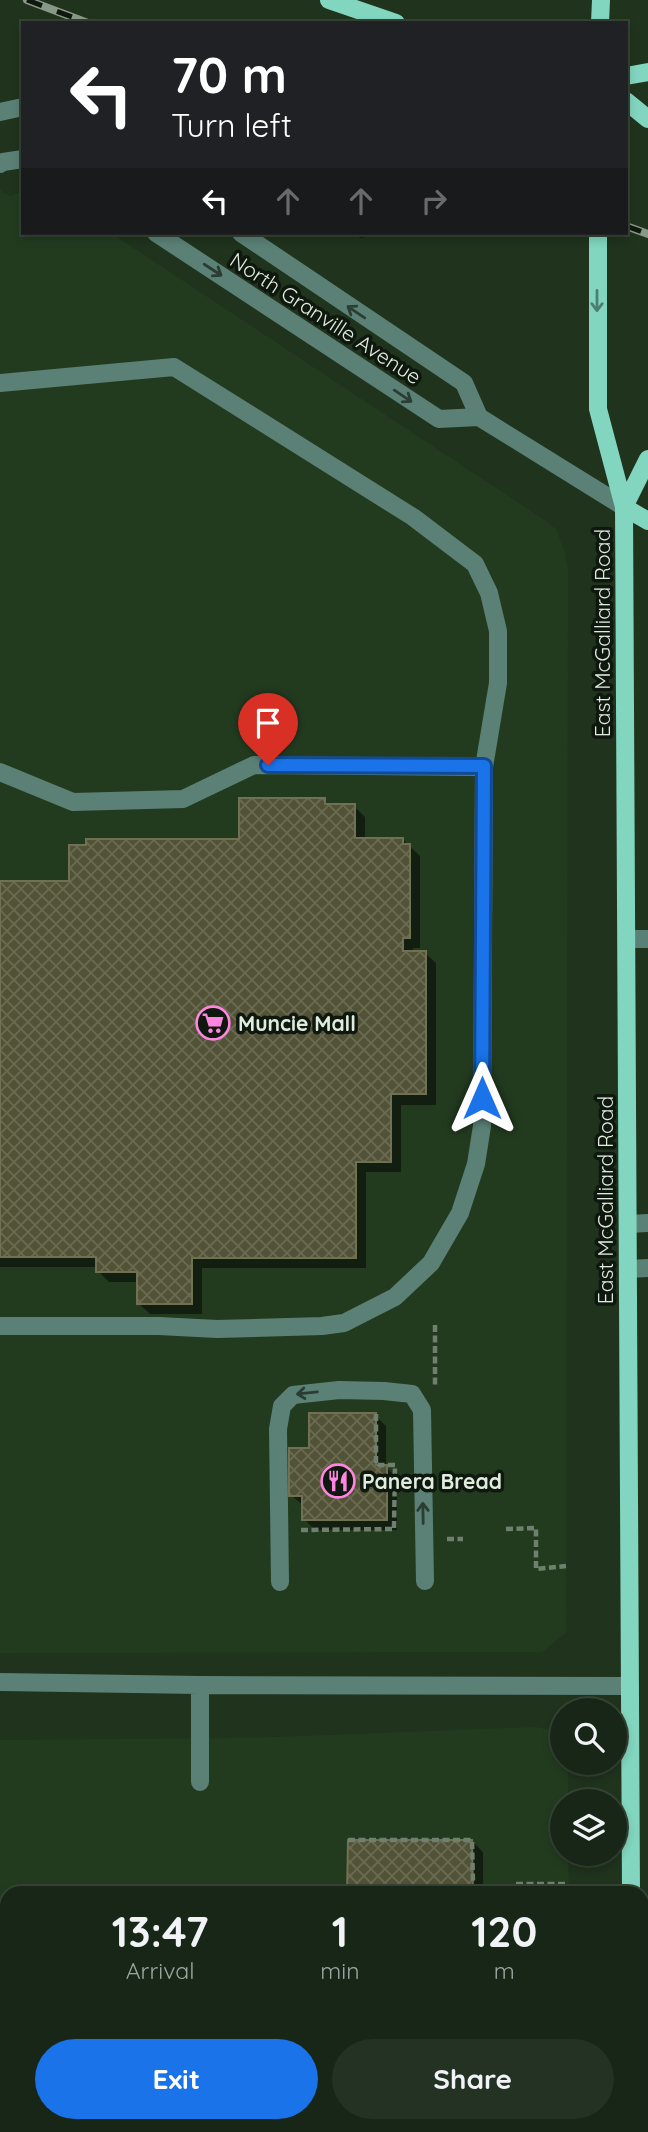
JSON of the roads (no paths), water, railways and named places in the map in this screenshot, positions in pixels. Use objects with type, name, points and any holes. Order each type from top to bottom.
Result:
[{"type":"main road","points":[[329,0],[390,21]]},
{"type":"main road","points":[[600,21],[601,0]]},
{"type":"main road","points":[[628,76],[648,72]]},
{"type":"main road","points":[[628,103],[648,119]]},
{"type":"main road","name":"East McGalliard Road","points":[[598,235],[598,408],[625,507],[631,1886]]},
{"type":"main road","name":"East McGalliard Road","points":[[625,507],[648,459]]},
{"type":"main road","points":[[625,507],[648,521]]},
{"type":"lane","points":[[0,112],[21,107]]},
{"type":"lane","points":[[1,161],[21,159]]},
{"type":"lane","name":"North Granville Avenue","points":[[159,235],[439,419],[479,417],[464,383],[243,235]]},
{"type":"lane","points":[[0,383],[174,367],[413,517],[475,564],[489,593],[498,632],[498,683],[484,766],[482,1126],[476,1164],[460,1213],[430,1263],[395,1297],[344,1323],[218,1329],[159,1325],[0,1326]]},
{"type":"lane","points":[[479,417],[625,507]]},
{"type":"lane","points":[[0,772],[73,802],[183,799],[254,765],[484,766]]},
{"type":"lane","points":[[626,939],[648,939]]},
{"type":"lane","points":[[628,1224],[648,1223]]},
{"type":"lane","points":[[628,1269],[648,1268]]},
{"type":"lane","points":[[280,1582],[278,1429],[282,1406],[293,1395],[339,1390],[412,1394],[422,1409],[425,1581]]},
{"type":"lane","points":[[0,1682],[630,1686]]},
{"type":"lane","points":[[200,1685],[200,1782]]},
{"type":"railway","points":[[27,0],[83,21]]},
{"type":"railway","points":[[628,227],[648,234]]},
{"type":"place","name":"Muncie Mall","points":[[213,1023]]},
{"type":"place","name":"Panera Bread","points":[[338,1481]]}]
